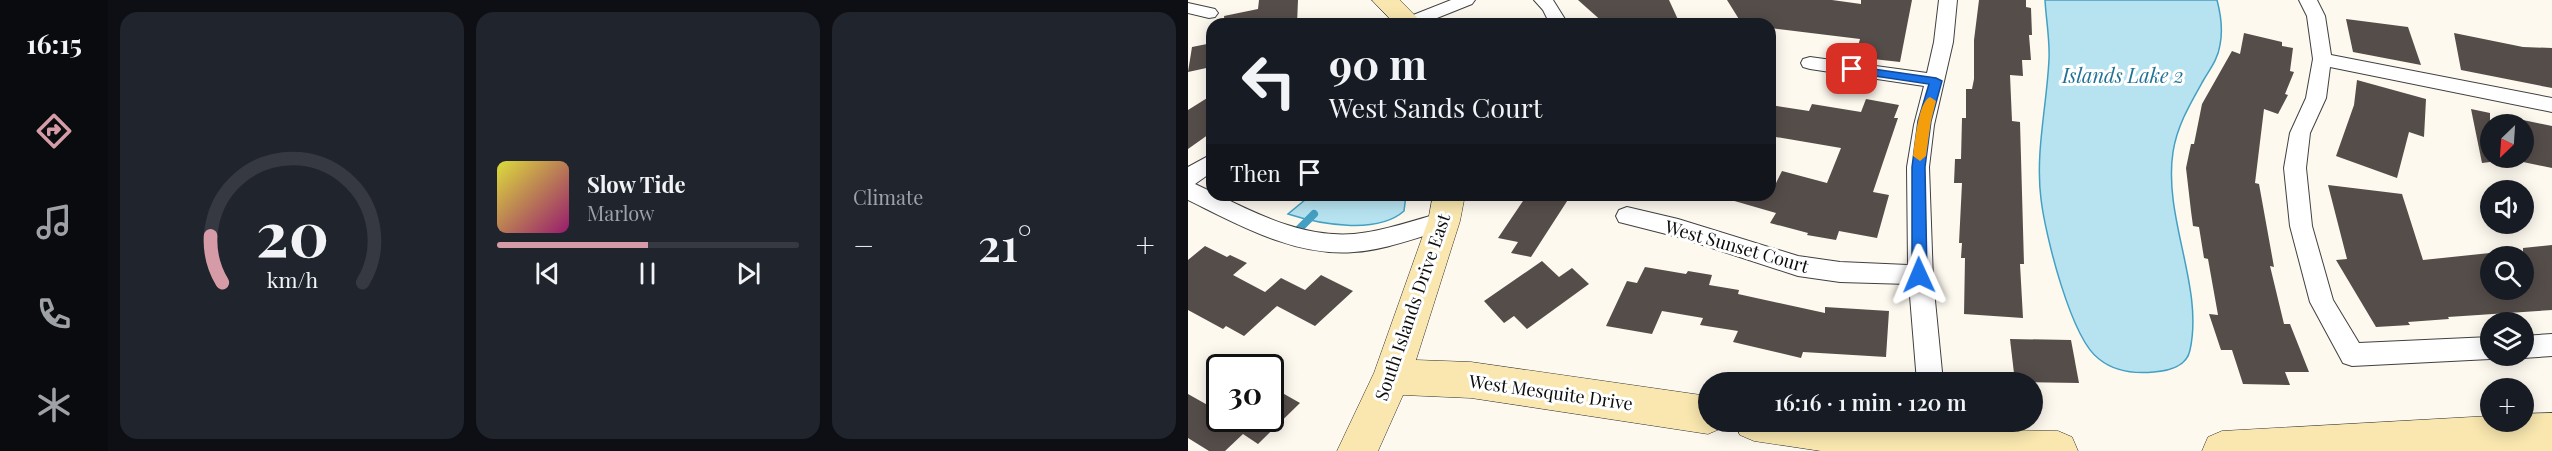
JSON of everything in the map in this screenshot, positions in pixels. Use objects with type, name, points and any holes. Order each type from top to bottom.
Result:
[{"type":"street","points":[[1385,0],[1404,18]]},
{"type":"street","points":[[1421,18],[1466,0]]},
{"type":"street","points":[[1543,0],[1551,8],[1556,18]]},
{"type":"street","points":[[1929,372],[1919,275],[1918,167],[1924,121],[1936,81],[1948,15],[1948,0]]},
{"type":"street","points":[[2308,0],[2316,16],[2322,59],[2316,98],[2300,133],[2295,168],[2301,226],[2322,302],[2352,355],[2480,349]]},
{"type":"street","points":[[1188,8],[1209,13]]},
{"type":"street","points":[[2322,59],[2552,105]]},
{"type":"street","points":[[1810,63],[1936,81]]},
{"type":"street","points":[[1188,178],[1206,166]]},
{"type":"street","points":[[1188,190],[1206,199]]},
{"type":"street","points":[[1210,201],[1259,225],[1302,239],[1353,243],[1446,208]]},
{"type":"street","name":"South Islands Drive East","points":[[1357,451],[1392,377],[1446,208]]},
{"type":"street","name":"West Sunset Court","points":[[1627,216],[1678,228],[1798,266],[1840,272],[1919,275]]},
{"type":"street","points":[[2534,346],[2552,345]]},
{"type":"street","name":"West Mesquite Drive","points":[[1392,377],[1471,380],[1698,414]]},
{"type":"street","points":[[1857,432],[2058,451]]},
{"type":"street","points":[[2222,451],[2552,432]]},
{"type":"water","name":"Islands Lake 2","points":[[2045,0],[2217,0],[2221,28],[2219,50],[2185,115],[2173,152],[2171,177],[2173,202],[2188,277],[2193,326],[2188,355],[2181,364],[2171,369],[2139,373],[2118,369],[2105,363],[2089,348],[2069,309],[2054,260],[2041,199],[2039,164],[2049,59]]},
{"type":"water","points":[[1304,201],[1405,201],[1404,211],[1393,218],[1364,225],[1331,224],[1288,214]]},
{"type":"building","points":[[1259,0],[1298,0],[1297,18],[1224,18],[1224,16],[1258,9]]},
{"type":"building","points":[[1578,0],[1669,0],[1677,18],[1598,18]]},
{"type":"building","points":[[1727,0],[1832,0],[1861,4],[1861,0],[1912,0],[1900,62],[1855,57],[1860,39],[1776,29],[1776,18],[1738,18]]},
{"type":"building","points":[[1979,0],[2026,0],[2026,7],[2031,8],[2032,35],[2029,35],[2031,60],[2022,60],[2023,76],[2010,75],[2012,121],[2020,122],[2024,264],[2020,264],[2023,318],[1964,314],[1965,258],[1961,258],[1962,243],[1959,243],[1962,183],[1954,183],[1955,159],[1961,159],[1962,118],[1966,118],[1966,89],[1972,89],[1974,79],[1974,40]]},
{"type":"building","points":[[2346,19],[2408,27],[2421,65],[2353,52]]},
{"type":"building","points":[[2244,33],[2282,42],[2282,46],[2293,48],[2290,71],[2294,72],[2285,94],[2288,95],[2278,114],[2264,109],[2255,183],[2259,184],[2274,267],[2270,266],[2284,324],[2290,324],[2309,372],[2285,372],[2290,385],[2243,384],[2232,350],[2221,350],[2209,314],[2218,315],[2208,259],[2204,258],[2199,227],[2193,226],[2191,211],[2186,168],[2191,144],[2194,144],[2202,104],[2232,51],[2240,54]]},
{"type":"building","points":[[2454,33],[2523,47],[2552,48],[2552,88],[2461,70]]},
{"type":"building","points":[[1206,44],[1206,68],[1188,72],[1192,47]]},
{"type":"building","points":[[2357,80],[2426,99],[2424,137],[2409,132],[2397,178],[2336,156],[2354,105]]},
{"type":"building","points":[[1206,99],[1206,136],[1188,149],[1188,110]]},
{"type":"building","points":[[1866,99],[1899,105],[1894,118],[1898,118],[1873,192],[1889,195],[1877,238],[1839,231],[1836,240],[1807,235],[1808,233],[1770,223],[1776,213],[1734,201],[1776,201],[1776,183],[1782,171],[1827,183],[1841,148],[1776,137],[1776,106],[1809,111],[1812,104],[1861,112]]},
{"type":"building","points":[[2471,109],[2490,113],[2480,114],[2480,153]]},
{"type":"building","points":[[2534,122],[2552,126],[2552,168],[2534,164]]},
{"type":"building","points":[[2328,185],[2402,194],[2423,260],[2480,254],[2480,300],[2534,300],[2534,247],[2552,245],[2552,310],[2480,312],[2480,315],[2408,322],[2410,325],[2376,327],[2336,260],[2347,259]]},
{"type":"building","points":[[1523,201],[1567,201],[1531,257],[1511,253],[1518,242],[1498,238]]},
{"type":"building","points":[[1205,246],[1227,257],[1230,255],[1247,263],[1233,275],[1265,292],[1281,278],[1305,290],[1321,275],[1353,291],[1315,326],[1277,306],[1244,336],[1226,326],[1223,329],[1188,310],[1188,260]]},
{"type":"building","points":[[1542,261],[1559,277],[1572,268],[1589,284],[1527,329],[1514,316],[1504,323],[1484,301]]},
{"type":"building","points":[[1645,267],[1686,274],[1688,271],[1712,275],[1709,285],[1739,290],[1738,294],[1825,313],[1825,307],[1889,311],[1886,357],[1803,352],[1801,358],[1733,342],[1738,331],[1700,325],[1703,318],[1662,311],[1652,334],[1606,326],[1627,281],[1637,283]]},
{"type":"building","points":[[2010,339],[2071,340],[2079,383],[2043,382],[2043,372],[2014,372]]},
{"type":"building","points":[[1188,394],[1206,404],[1206,432],[1270,432],[1258,444],[1243,434],[1225,451],[1209,451],[1188,438]]},
{"type":"building","points":[[1284,394],[1300,403],[1284,419]]},
{"type":"waterway","points":[[1294,234],[1314,214]]},
{"type":"slow traffic","points":[[1920,156],[1924,121],[1930,101]]},
{"type":"route","points":[[1852,69],[1936,81],[1924,121],[1918,167],[1919,275]]}]
